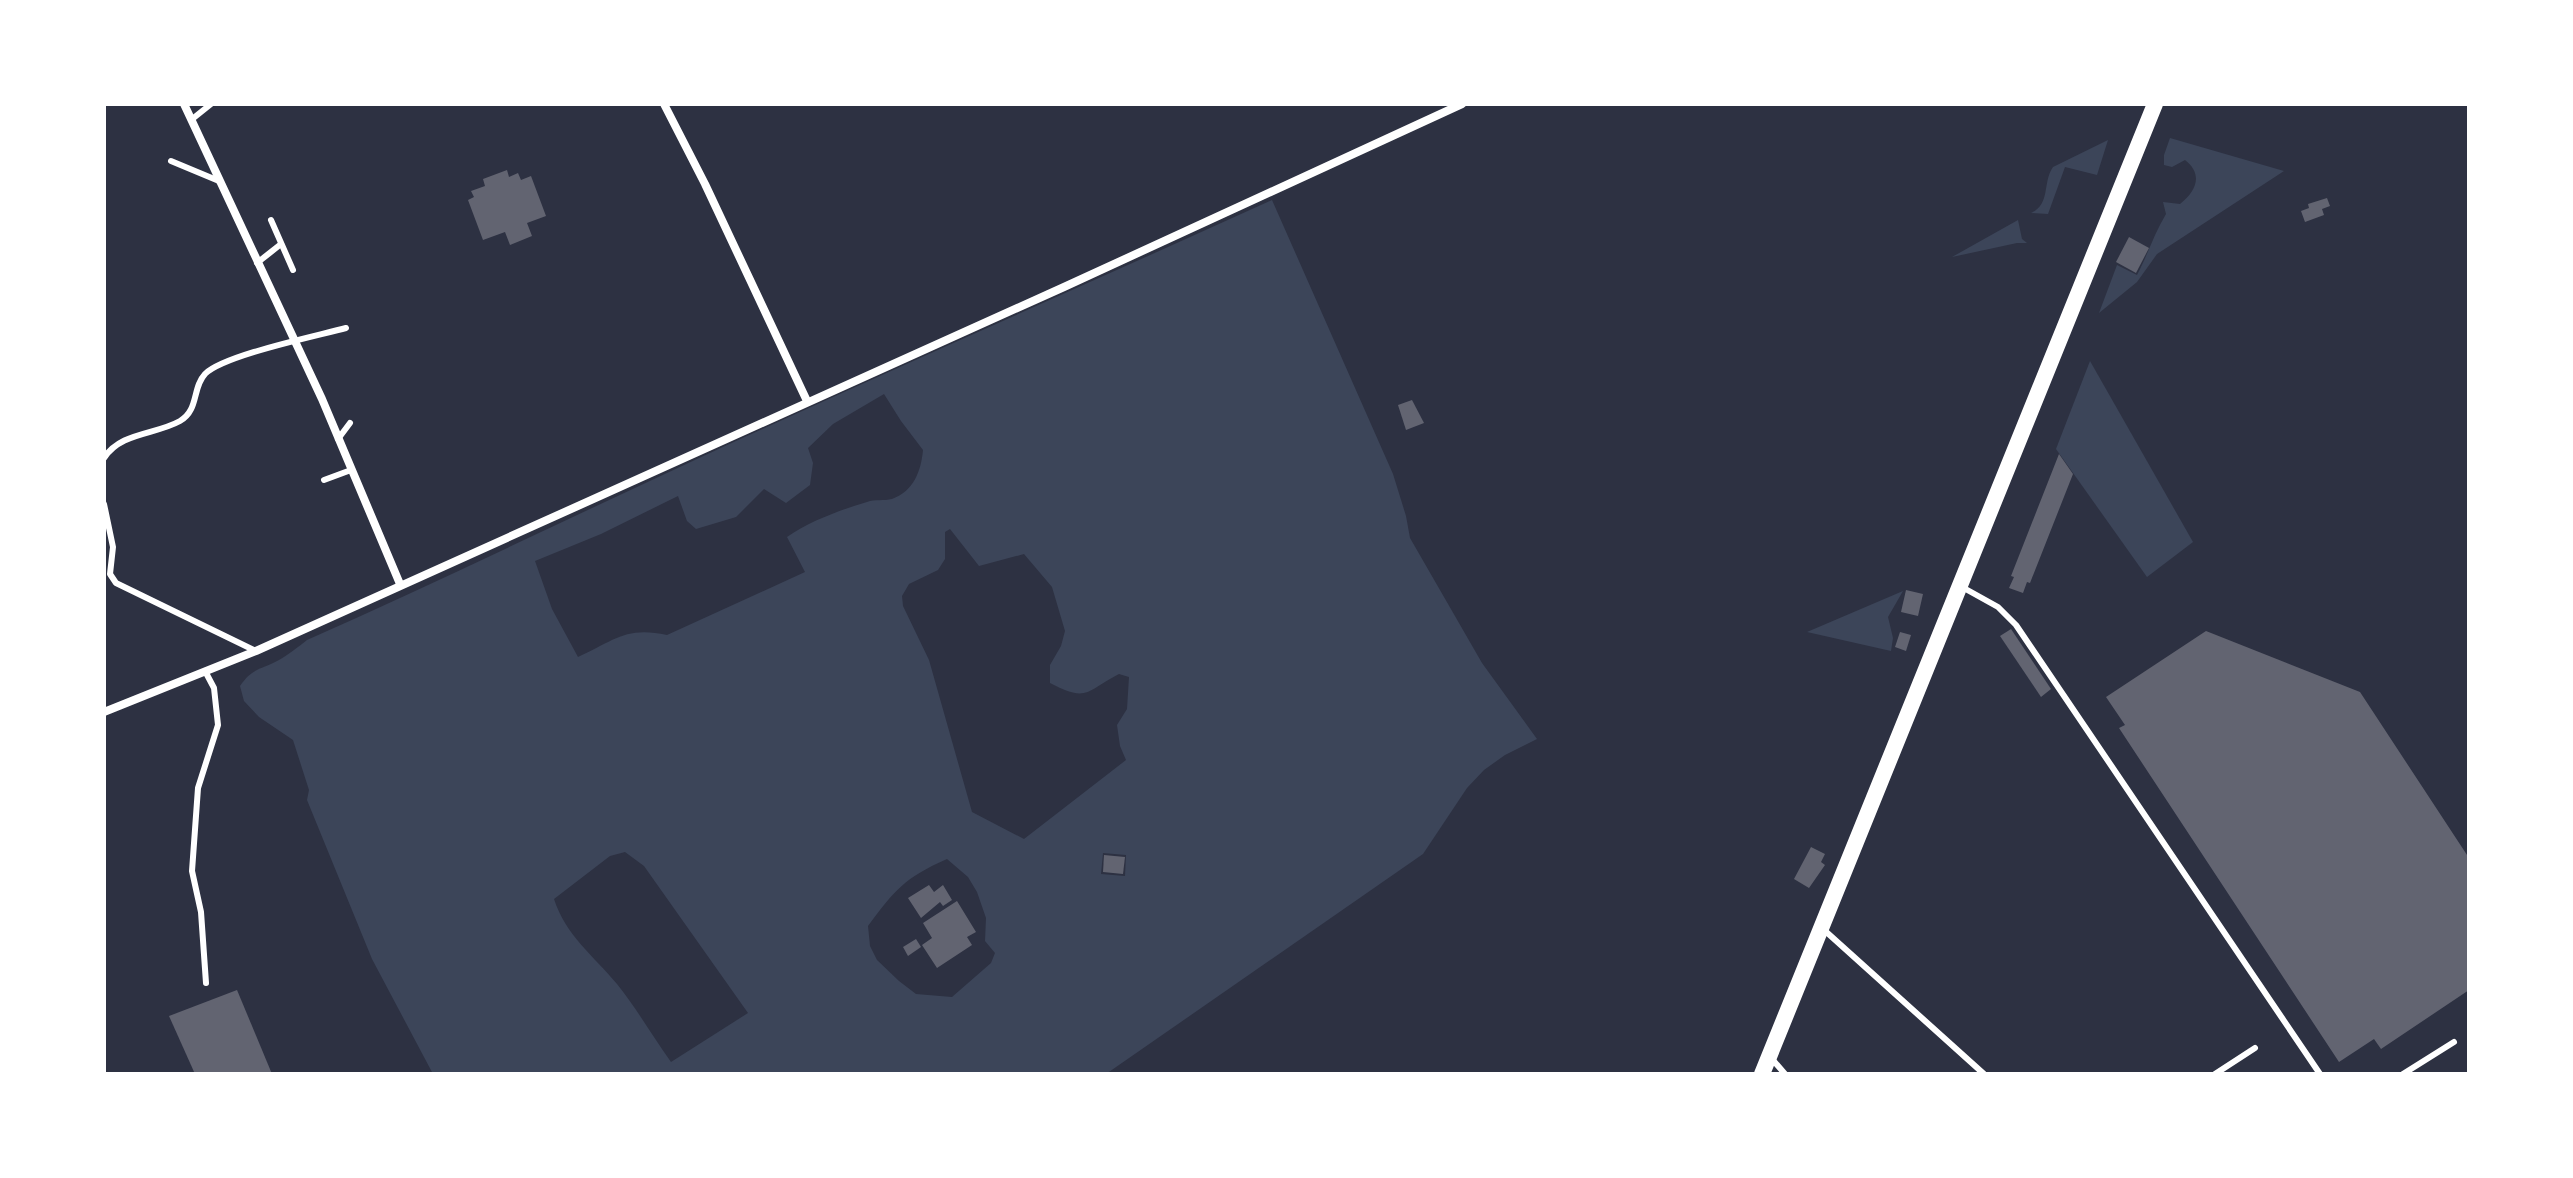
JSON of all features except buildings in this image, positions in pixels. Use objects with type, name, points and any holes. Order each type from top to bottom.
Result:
[{"type":"main road","points":[[1762,1074],[2155,104]]},
{"type":"street","points":[[184,104],[338,439],[400,584]]},
{"type":"street","points":[[664,104],[807,401]]},
{"type":"street","points":[[104,712],[256,651],[1462,104]]},
{"type":"lane","points":[[191,120],[211,104]]},
{"type":"lane","points":[[171,161],[219,181]]},
{"type":"lane","points":[[271,220],[293,270]]},
{"type":"lane","points":[[257,263],[281,244]]},
{"type":"lane","points":[[104,458],[111,448],[127,439],[186,417],[192,410],[202,377],[212,368],[346,328]]},
{"type":"lane","points":[[338,439],[350,423]]},
{"type":"lane","points":[[324,480],[351,470]]},
{"type":"lane","points":[[104,504],[113,547],[110,574],[116,583],[256,651]]},
{"type":"lane","points":[[1959,585],[1998,607],[2016,625],[2320,1074]]},
{"type":"lane","points":[[205,671],[214,688],[218,725],[198,788],[192,871],[201,912],[206,983]]},
{"type":"lane","points":[[1822,927],[1984,1074]]},
{"type":"lane","points":[[2403,1074],[2454,1042]]},
{"type":"lane","points":[[2215,1074],[2255,1048]]},
{"type":"lane","points":[[1769,1056],[1785,1074]]},
{"type":"shaded area","points":[[2170,138],[2284,171],[2157,254],[2137,282],[2099,313],[2117,265],[2137,275],[2166,214],[2163,202],[2180,204],[2194,188],[2196,177],[2185,160],[2172,167],[2164,165]]},
{"type":"shaded area","points":[[2108,140],[2097,175],[2065,167],[2048,214],[2031,213],[2044,199],[2053,167]]},
{"type":"shaded area","points":[[1272,200],[1393,474],[1410,538],[1482,663],[1537,739],[1484,770],[1467,788],[1423,854],[1106,1074],[433,1074],[372,959],[307,800],[309,790],[293,740],[259,717],[244,701],[240,686],[245,680],[307,640],[769,426]],"holes":[[[884,394],[923,450],[918,473],[911,486],[892,499],[870,501],[836,512],[787,537],[805,572],[667,635],[630,634],[578,657],[552,609],[535,561],[601,534],[678,496],[687,521],[696,529],[736,517],[764,489],[786,503],[810,485],[813,463],[808,448],[833,424]],[[950,529],[979,566],[1024,554],[1052,587],[1065,631],[1050,665],[1050,683],[1080,693],[1093,690],[1119,674],[1129,677],[1127,709],[1117,725],[1126,760],[1024,839],[972,812],[929,660],[903,606],[902,596],[909,584],[938,570],[945,559],[945,532]],[[625,852],[644,866],[748,1013],[671,1062],[624,994],[573,935],[554,899],[610,856]],[[1103,853],[1126,855],[1125,876],[1101,874]],[[947,859],[968,877],[986,918],[985,941],[995,953],[991,963],[952,997],[916,994],[877,960],[870,946],[868,926],[894,894],[920,872]]]},
{"type":"shaded area","points":[[2018,220],[2022,239],[2027,243],[1952,257]]},
{"type":"shaded area","points":[[2090,361],[2193,542],[2147,577],[2056,449]]},
{"type":"shaded area","points":[[1903,591],[1888,617],[1893,638],[1891,651],[1807,632]]}]
